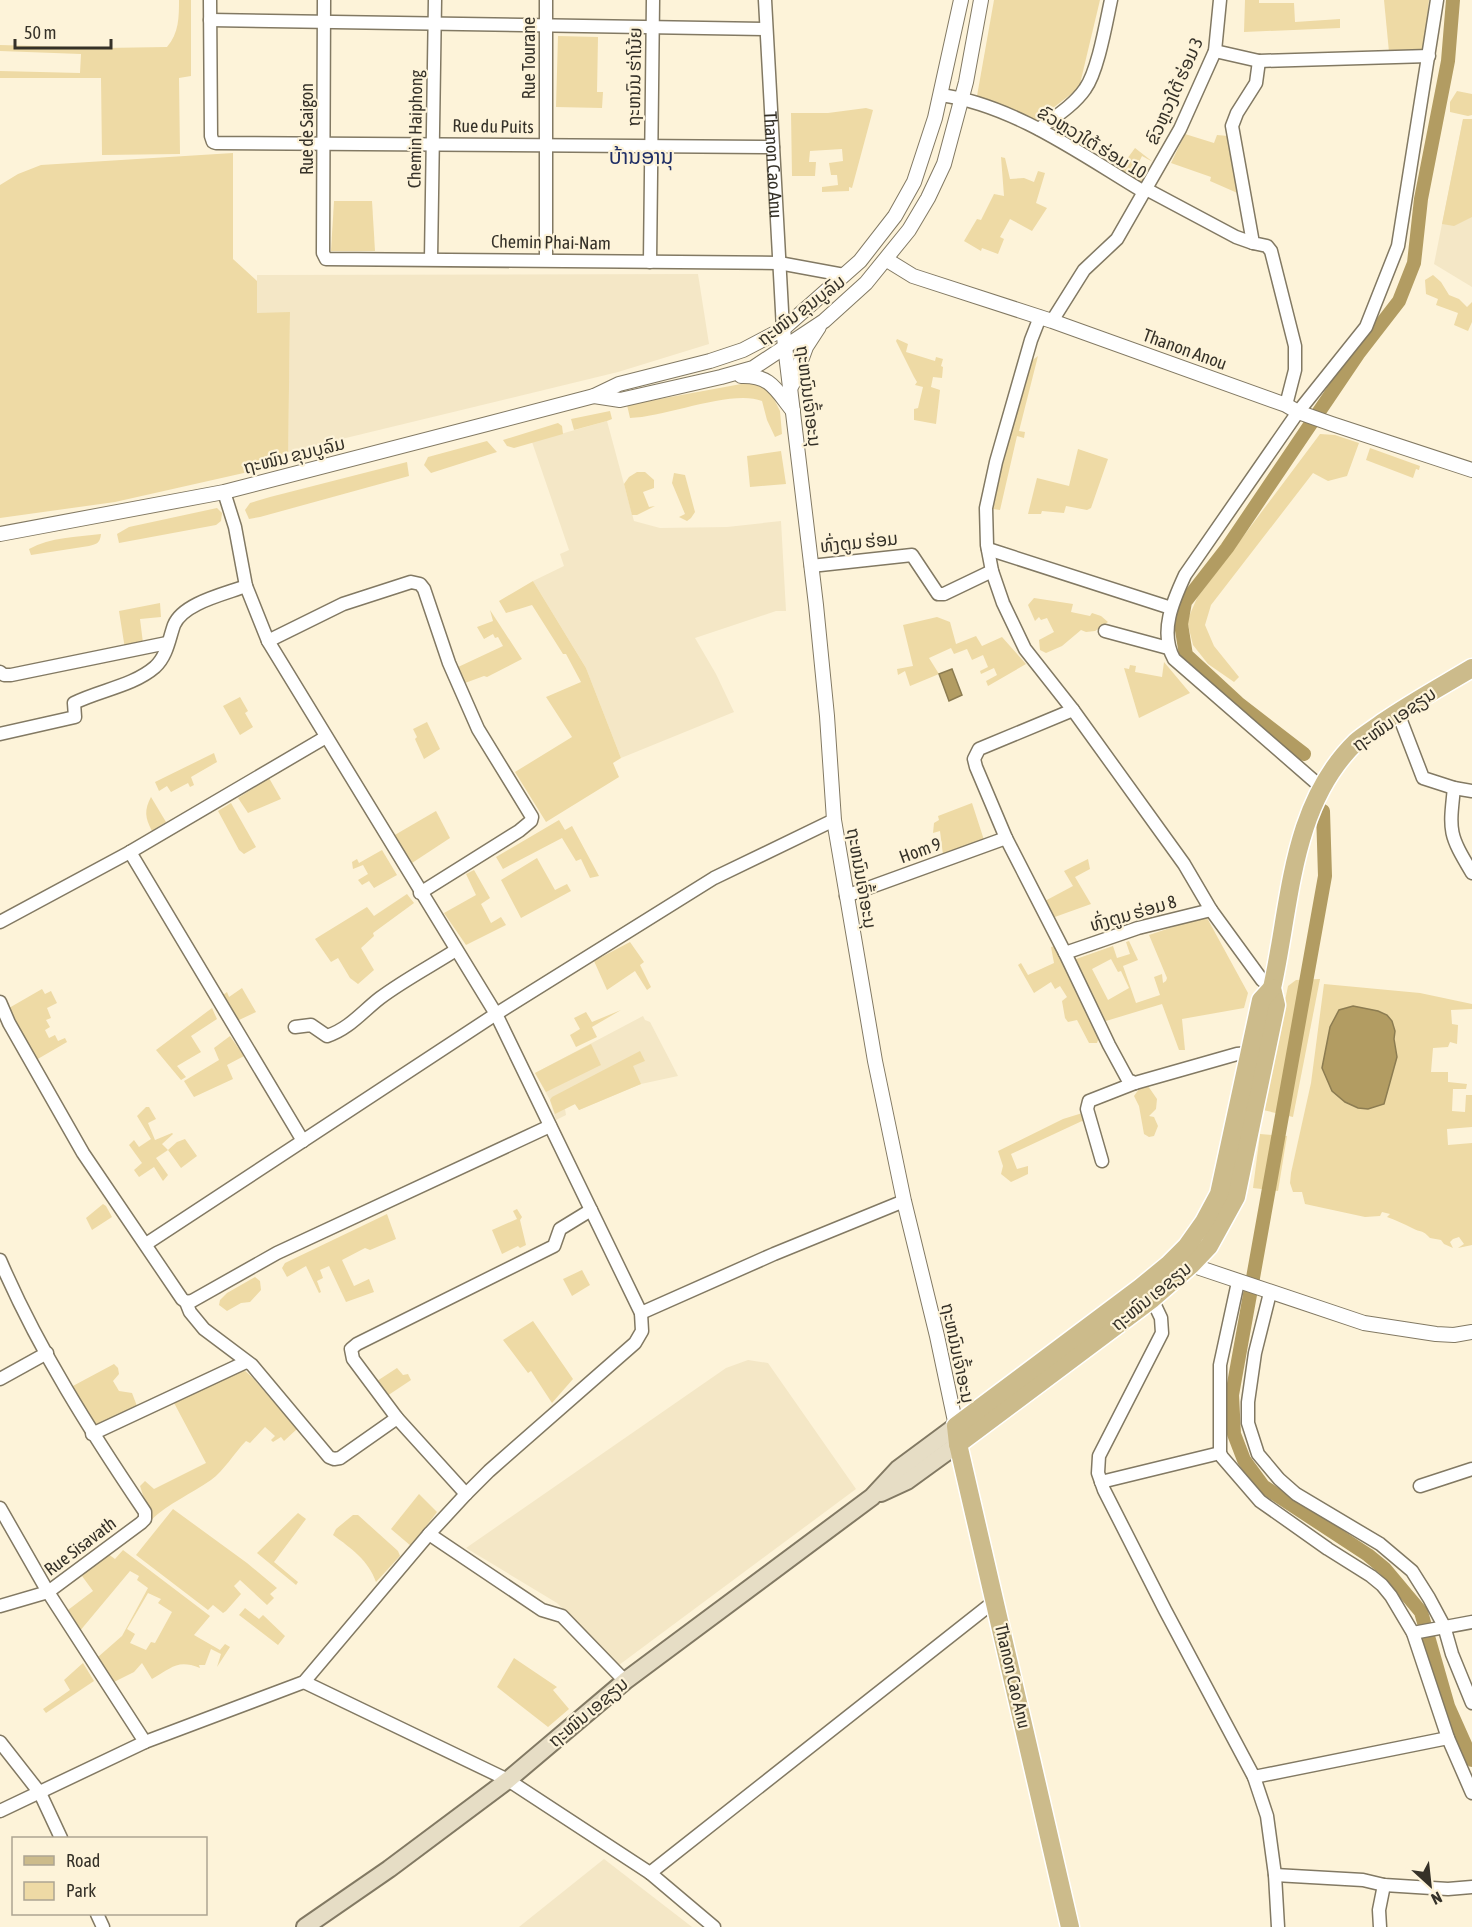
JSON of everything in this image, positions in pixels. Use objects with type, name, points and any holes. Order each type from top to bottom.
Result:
[{"type":"main road","name":"ຖະໜົນ ເອຊຽນ","points":[[872,1497],[907,1481],[958,1444],[1152,1299],[1209,1246],[1236,1197],[1275,1005],[1272,988],[1302,833],[1310,810],[1321,787],[1337,763],[1358,740],[1398,712],[1472,668]]},
{"type":"main road","name":"ຖະໜົນ ເອຊຽນ","points":[[305,1927],[389,1869],[508,1780],[624,1681],[872,1497],[898,1469],[1140,1288],[1187,1246],[1219,1194],[1262,1000],[1272,988]]},
{"type":"main road","name":"Thanon Cao Anu","points":[[956,1426],[958,1444],[1070,1927]]},
{"type":"street","points":[[210,0],[210,20],[766,29]]},
{"type":"street","name":"Rue de Saigon","points":[[324,0],[324,257]]},
{"type":"street","name":"Chemin Haiphong","points":[[431,259],[435,0]]},
{"type":"street","name":"Rue Tourane","points":[[546,0],[546,260]]},
{"type":"street","name":"ຖະຫນົນ ຮ່າໂນ້ຍ","points":[[650,262],[653,0]]},
{"type":"street","name":"Thanon Cao Anu","points":[[765,0],[783,329]]},
{"type":"street","name":"ຖະໜົນ ຂຸນບູລົມ","points":[[0,534],[224,492],[594,396],[619,384],[710,361],[743,350],[783,329],[844,275],[878,239],[895,216],[914,183],[941,95],[961,0]]},
{"type":"street","name":"ຖະໜົນ ຂຸນບູລົມ","points":[[594,396],[620,400],[753,368],[824,321],[866,283],[887,260],[909,230],[944,164],[962,98],[981,0]]},
{"type":"street","points":[[1039,129],[1074,101],[1086,88],[1100,50],[1111,0]]},
{"type":"street","name":"ຂົວຫຼວງໃຕ້ ຮ່ອມ 3","points":[[1145,191],[1180,129],[1215,51],[1220,0]]},
{"type":"street","points":[[1321,787],[1174,659],[1168,648],[1167,638],[1172,608],[1185,575],[1292,408],[1366,327],[1398,246],[1437,0]]},
{"type":"street","name":"Rue du Puits","points":[[210,20],[211,136],[213,142],[773,147]]},
{"type":"street","points":[[1215,51],[1259,61],[1429,56]]},
{"type":"street","points":[[1254,243],[1232,126],[1256,83],[1259,61]]},
{"type":"street","name":"ຂົວຫຼວງໃຕ້ ຮ່ອມ 10","points":[[941,95],[962,98],[1039,129],[1145,191],[1117,240],[1084,270],[1030,340],[996,462],[986,508],[988,549],[992,571],[1003,603],[1025,649],[1074,710],[1184,864],[1211,910],[1262,980],[1272,988]]},
{"type":"street","points":[[1145,191],[1236,237],[1267,246],[1271,251],[1295,346],[1292,408]]},
{"type":"street","name":"Chemin Phai-Nam","points":[[324,257],[328,259],[779,263],[844,275]]},
{"type":"street","name":"Thanon Anou","points":[[887,260],[913,276],[1046,319],[1332,424],[1472,470]]},
{"type":"street","points":[[791,390],[806,347],[824,321]]},
{"type":"street","name":"ຖະຫນົນເຈົ້າອະນຸ","points":[[783,329],[827,716],[834,820],[875,1061],[904,1201],[956,1426]]},
{"type":"street","points":[[721,377],[758,376],[770,383],[794,412]]},
{"type":"street","points":[[0,1811],[145,1742],[304,1682],[429,1534],[466,1494],[635,1342],[642,1330],[641,1313],[496,1014],[268,641],[246,586],[235,527],[224,492]]},
{"type":"street","points":[[988,549],[1172,608]]},
{"type":"street","name":"ທົ່ງຕູມ ຮ່ອມ","points":[[811,566],[912,555],[938,594],[944,594],[992,571]]},
{"type":"street","points":[[268,641],[343,604],[411,582],[420,584],[424,589],[449,663],[478,729],[532,817],[531,821],[519,831],[420,893]]},
{"type":"street","points":[[0,734],[75,717],[74,703],[150,671],[163,659],[174,626],[186,609],[246,586]]},
{"type":"street","points":[[1105,631],[1168,648]]},
{"type":"street","points":[[0,672],[4,675],[11,675],[167,643]]},
{"type":"street","points":[[1074,710],[979,749],[974,759],[1006,838],[1128,1080],[1135,1083]]},
{"type":"street","points":[[1398,712],[1423,778],[1472,791]]},
{"type":"street","points":[[0,922],[130,852],[326,737]]},
{"type":"street","points":[[1454,788],[1451,833],[1472,873]]},
{"type":"street","points":[[146,1244],[496,1014],[714,878],[834,820]]},
{"type":"street","name":"Hom 9","points":[[846,896],[1006,838]]},
{"type":"street","points":[[130,852],[303,1141]]},
{"type":"street","name":"ທົ່ງຕູມ ຮ່ອມ 8","points":[[1065,953],[1138,928],[1211,910]]},
{"type":"street","points":[[295,1027],[311,1025],[327,1036],[333,1034],[360,1016],[382,996],[456,950]]},
{"type":"street","points":[[0,1002],[9,1023],[82,1152],[186,1302],[190,1312],[204,1329],[252,1365],[329,1457],[340,1458],[397,1418]]},
{"type":"street","points":[[1102,1161],[1087,1109],[1089,1101],[1135,1083],[1249,1053]]},
{"type":"street","points":[[186,1302],[192,1301],[277,1253],[550,1126]]},
{"type":"street","points":[[641,1313],[774,1254],[904,1201]]},
{"type":"street","points":[[466,1494],[397,1418],[353,1359],[351,1349],[554,1246],[560,1229],[591,1210]]},
{"type":"street","points":[[0,1260],[4,1279],[92,1434],[246,1362]]},
{"type":"street","points":[[1191,1265],[1364,1323],[1436,1334],[1454,1335],[1472,1332]]},
{"type":"street","points":[[1240,1283],[1220,1365],[1220,1453],[1260,1501],[1382,1585],[1392,1596],[1413,1633],[1448,1738],[1472,1793]]},
{"type":"street","points":[[1267,1292],[1248,1402],[1248,1423],[1258,1454],[1279,1479],[1296,1494],[1380,1544],[1412,1571],[1444,1626],[1452,1654],[1472,1703]]},
{"type":"street","points":[[1152,1299],[1161,1318],[1162,1333],[1099,1455],[1098,1473],[1165,1611],[1254,1777],[1267,1816],[1275,1875],[1278,1927]]},
{"type":"street","points":[[0,1380],[47,1353]]},
{"type":"street","name":"Rue Sisavath","points":[[0,1606],[48,1592],[145,1519],[145,1512],[92,1434]]},
{"type":"street","points":[[1101,1482],[1220,1453]]},
{"type":"street","points":[[1420,1486],[1472,1469]]},
{"type":"street","points":[[0,1508],[48,1592],[145,1742]]},
{"type":"street","points":[[429,1534],[542,1610],[562,1616],[624,1681]]},
{"type":"street","points":[[650,1873],[996,1600]]},
{"type":"street","points":[[1413,1633],[1472,1622]]},
{"type":"street","points":[[304,1682],[508,1780],[650,1873],[714,1927]]},
{"type":"street","points":[[1254,1777],[1448,1738]]},
{"type":"street","points":[[0,1742],[40,1793],[60,1837]]},
{"type":"street","points":[[1275,1875],[1363,1880],[1384,1885],[1448,1889],[1472,1887]]},
{"type":"street","points":[[1380,1927],[1379,1910],[1384,1885]]},
{"type":"shaded area","points":[[1463,119],[1472,119],[1472,287],[1434,264]]},
{"type":"shaded area","points":[[698,274],[709,344],[618,372],[288,452],[290,313],[257,313],[257,275]]},
{"type":"shaded area","points":[[607,421],[634,521],[660,528],[727,527],[781,521],[786,611],[776,611],[695,638],[734,712],[621,758],[586,668],[533,581],[564,566],[560,554],[569,550],[532,442]]},
{"type":"shaded area","points":[[952,669],[962,695],[949,701],[939,674]]},
{"type":"shaded area","points":[[1353,1006],[1387,1015],[1395,1031],[1397,1057],[1384,1104],[1368,1109],[1358,1108],[1345,1102],[1332,1091],[1322,1068],[1330,1027],[1339,1010]]},
{"type":"shaded area","points":[[643,1016],[650,1022],[678,1076],[641,1084],[579,1110],[575,1104],[565,1109],[566,1115],[556,1120],[550,1100],[535,1073]]},
{"type":"shaded area","points":[[748,1360],[768,1363],[856,1489],[619,1665],[557,1603],[466,1548],[726,1368]]},
{"type":"shaded area","points":[[604,1859],[692,1927],[519,1927]]},
{"type":"green space","points":[[179,0],[191,0],[191,76],[179,78],[180,154],[102,155],[101,78],[0,78],[0,71],[80,73],[81,54],[0,51],[0,45],[167,47],[176,30]]},
{"type":"green space","points":[[994,0],[1100,0],[1079,88],[1036,121],[977,96]]},
{"type":"green space","points":[[1245,0],[1259,0],[1259,3],[1294,3],[1295,22],[1340,19],[1340,28],[1244,32]]},
{"type":"green space","points":[[1384,0],[1429,0],[1424,49],[1421,52],[1389,52]]},
{"type":"green space","points":[[558,36],[598,37],[597,92],[603,92],[602,108],[556,107]]},
{"type":"green space","points":[[1457,91],[1472,94],[1472,115],[1450,112],[1450,102]]},
{"type":"green space","points":[[866,108],[873,110],[852,188],[849,187],[849,191],[822,192],[822,187],[838,185],[837,175],[831,175],[829,163],[843,161],[842,149],[810,151],[809,162],[816,162],[815,176],[792,176],[791,113],[828,113]]},
{"type":"green space","points":[[1463,119],[1472,119],[1472,217],[1454,226],[1442,224]]},
{"type":"green space","points":[[1185,134],[1214,143],[1217,135],[1228,136],[1242,195],[1210,181],[1211,177],[1171,163]]},
{"type":"green space","points":[[1135,148],[1153,162],[1142,156],[1137,166],[1147,173],[1141,183],[1119,170]]},
{"type":"green space","points":[[233,153],[233,259],[257,281],[257,313],[290,312],[288,463],[115,502],[0,518],[0,185],[18,174],[41,165]]},
{"type":"green space","points":[[1001,157],[1005,158],[1010,179],[1024,178],[1034,182],[1038,171],[1045,173],[1036,203],[1047,208],[1032,231],[1010,219],[1000,237],[1004,239],[998,254],[982,248],[981,251],[964,241],[977,219],[981,220],[994,194],[1004,196]]},
{"type":"green space","points":[[334,201],[372,201],[375,251],[331,251]]},
{"type":"green space","points":[[1433,275],[1441,282],[1449,295],[1459,299],[1467,307],[1472,302],[1472,322],[1468,331],[1454,325],[1458,313],[1436,305],[1438,299],[1426,294],[1425,280]]},
{"type":"green space","points":[[897,339],[908,344],[906,352],[935,361],[936,357],[943,359],[942,378],[933,377],[931,387],[940,390],[936,424],[914,420],[914,409],[918,408],[923,387],[915,385],[917,382]]},
{"type":"green space","points":[[1038,356],[1019,431],[1025,432],[1024,438],[1017,436],[1000,510],[993,509],[1008,439],[1030,362]]},
{"type":"green space","points":[[752,382],[770,391],[780,411],[782,434],[775,437],[762,401],[749,398],[734,398],[630,418],[627,405]]},
{"type":"green space","points":[[610,411],[612,419],[574,430],[571,419]]},
{"type":"green space","points":[[558,423],[562,426],[563,434],[514,448],[507,446],[503,440]]},
{"type":"green space","points":[[1320,434],[1335,435],[1359,443],[1347,476],[1328,481],[1313,473],[1211,605],[1205,625],[1214,646],[1239,677],[1234,682],[1208,664],[1193,645],[1187,621],[1197,598]]},
{"type":"green space","points":[[487,441],[497,452],[431,473],[424,465],[428,457]]},
{"type":"green space","points":[[1370,448],[1420,466],[1419,470],[1416,469],[1413,478],[1366,460]]},
{"type":"green space","points":[[1078,449],[1108,459],[1091,508],[1087,510],[1066,506],[1064,513],[1042,511],[1041,514],[1028,514],[1037,478],[1069,486]]},
{"type":"green space","points":[[781,451],[786,484],[750,487],[747,456]]},
{"type":"green space","points":[[407,462],[409,476],[260,517],[249,519],[245,510],[250,503],[270,497]]},
{"type":"green space","points":[[637,472],[645,472],[654,480],[654,488],[643,492],[649,507],[655,506],[637,515],[632,515],[624,484]]},
{"type":"green space","points":[[674,473],[685,475],[695,512],[687,521],[679,517],[685,514],[672,483]]},
{"type":"green space","points":[[217,508],[222,513],[221,521],[216,525],[119,543],[117,534],[129,527]]},
{"type":"green space","points":[[101,534],[98,543],[94,545],[31,555],[29,549],[55,540]]},
{"type":"green space","points":[[533,581],[586,668],[621,758],[613,763],[619,777],[546,822],[515,772],[572,737],[546,697],[581,682],[566,654],[563,654],[532,605],[506,613],[499,601]]},
{"type":"green space","points":[[1034,598],[1073,604],[1071,612],[1090,616],[1092,613],[1108,622],[1095,631],[1081,630],[1062,646],[1046,653],[1040,650],[1039,640],[1054,632],[1047,618],[1041,620],[1039,617],[1035,621],[1028,605]]},
{"type":"green space","points":[[160,603],[161,617],[140,619],[143,643],[125,649],[119,611]]},
{"type":"green space","points":[[490,610],[522,659],[487,677],[465,683],[456,668],[503,646],[498,637],[495,638],[493,634],[484,639],[477,627],[493,621]]},
{"type":"green space","points":[[937,617],[950,622],[956,644],[976,636],[982,646],[1002,637],[1026,664],[988,686],[986,681],[997,675],[994,668],[981,674],[980,671],[988,667],[983,655],[972,660],[967,649],[954,654],[951,648],[929,658],[939,674],[910,686],[905,671],[898,675],[897,669],[913,666],[903,625]]},
{"type":"green space","points":[[1164,662],[1190,693],[1139,718],[1124,668],[1129,669],[1130,665],[1136,666],[1135,672],[1162,677]]},
{"type":"green space","points":[[240,697],[253,727],[240,735],[223,706]]},
{"type":"green space","points":[[427,722],[440,749],[424,759],[413,729]]},
{"type":"green space","points":[[214,753],[217,762],[191,777],[194,785],[190,787],[188,783],[171,792],[167,786],[159,791],[155,782]]},
{"type":"green space","points":[[269,778],[281,799],[248,813],[238,798]]},
{"type":"green space","points":[[151,797],[166,822],[152,831],[146,814]]},
{"type":"green space","points":[[231,803],[256,847],[244,854],[239,850],[218,811]]},
{"type":"green space","points":[[972,803],[984,840],[943,855],[940,831],[933,833],[934,823],[939,820],[938,816]]},
{"type":"green space","points":[[436,811],[450,838],[412,863],[393,836]]},
{"type":"green space","points":[[559,820],[565,830],[572,826],[599,876],[590,878],[581,859],[576,861],[562,838],[503,869],[496,857]]},
{"type":"green space","points":[[382,850],[397,875],[374,888],[369,881],[362,885],[358,880],[368,874],[363,865],[353,869],[352,862],[357,859],[359,863]]},
{"type":"green space","points":[[537,858],[555,890],[567,884],[571,891],[521,918],[501,880]]},
{"type":"green space","points":[[1088,859],[1090,869],[1075,877],[1091,904],[1052,918],[1043,902],[1073,886],[1064,871]]},
{"type":"green space","points":[[474,870],[490,898],[481,904],[491,923],[501,917],[506,925],[466,945],[444,913],[476,895],[466,874]]},
{"type":"green space","points":[[407,894],[414,903],[373,933],[374,936],[361,948],[374,970],[358,984],[350,978],[338,958],[331,962],[315,939],[367,907],[374,916]]},
{"type":"green space","points":[[1206,916],[1248,993],[1244,1008],[1182,1019],[1185,1050],[1179,1050],[1162,1004],[1106,1021],[1100,1014],[1075,963],[1076,959],[1113,946],[1117,958],[1130,954],[1126,942],[1129,941],[1138,960],[1123,966],[1136,1003],[1160,995],[1154,977],[1162,974],[1163,983],[1167,978],[1149,935]],"holes":[[[1111,959],[1118,972],[1121,971],[1129,988],[1108,1000],[1092,969]]]},
{"type":"green space","points":[[630,942],[644,962],[640,965],[651,987],[647,990],[635,971],[607,990],[594,961]]},
{"type":"green space","points":[[1055,946],[1099,1037],[1097,1043],[1089,1043],[1077,1020],[1068,1022],[1065,1018],[1062,1001],[1067,997],[1060,986],[1055,989],[1051,982],[1034,993],[1018,965],[1021,963],[1028,975],[1054,963],[1051,947]]},
{"type":"green space","points":[[1320,979],[1293,1117],[1263,1110],[1288,986],[1296,980]]},
{"type":"green space","points":[[1324,984],[1420,993],[1472,1004],[1472,1009],[1451,1010],[1452,1024],[1458,1025],[1457,1044],[1450,1042],[1448,1047],[1433,1048],[1431,1072],[1448,1072],[1448,1082],[1467,1084],[1466,1089],[1453,1089],[1452,1111],[1465,1112],[1466,1095],[1472,1095],[1472,1127],[1447,1129],[1448,1145],[1472,1143],[1472,1245],[1458,1248],[1464,1244],[1459,1237],[1450,1242],[1453,1248],[1441,1240],[1430,1238],[1423,1232],[1387,1217],[1390,1214],[1382,1212],[1380,1216],[1365,1217],[1305,1204],[1302,1192],[1293,1192],[1290,1183],[1291,1173],[1311,1083]],"holes":[[[1378,1011],[1387,1015],[1395,1031],[1397,1057],[1386,1096],[1332,1091],[1322,1068],[1326,1054]]]},
{"type":"green space","points":[[242,988],[256,1012],[237,1021],[223,995],[227,992],[229,997]]},
{"type":"green space","points":[[42,989],[45,994],[51,991],[57,1003],[47,1008],[51,1018],[46,1020],[50,1027],[45,1030],[49,1038],[55,1035],[58,1041],[65,1038],[67,1042],[36,1060],[9,1008]]},
{"type":"green space","points":[[212,1008],[217,1019],[191,1036],[201,1052],[177,1066],[186,1077],[181,1080],[156,1050]]},
{"type":"green space","points":[[621,1010],[592,1027],[597,1037],[576,1047],[570,1035],[580,1029],[574,1018],[586,1012],[592,1022]]},
{"type":"green space","points":[[230,1036],[244,1056],[227,1065],[233,1079],[194,1097],[184,1081],[219,1060],[214,1048]]},
{"type":"green space","points":[[591,1044],[601,1065],[546,1092],[535,1073]]},
{"type":"green space","points":[[640,1051],[645,1061],[633,1066],[641,1084],[579,1110],[575,1104],[555,1114],[550,1100],[552,1097]]},
{"type":"green space","points":[[1148,1086],[1157,1099],[1156,1109],[1149,1116],[1154,1117],[1158,1126],[1154,1136],[1149,1137],[1144,1134],[1139,1106],[1134,1096],[1139,1089]]},
{"type":"green space","points":[[149,1107],[156,1119],[148,1123],[155,1140],[173,1134],[162,1144],[168,1150],[156,1158],[168,1175],[163,1181],[154,1167],[139,1177],[134,1170],[142,1163],[129,1145],[134,1140],[139,1147],[151,1139],[137,1116]]},
{"type":"green space","points":[[1089,1111],[1086,1124],[1082,1121],[1011,1154],[1017,1169],[1028,1166],[1028,1174],[1011,1182],[1001,1174],[1003,1166],[998,1151],[1063,1119]]},
{"type":"green space","points":[[1260,1134],[1287,1136],[1278,1191],[1253,1188]]},
{"type":"green space","points":[[185,1139],[197,1156],[181,1168],[168,1150],[177,1142]]},
{"type":"green space","points":[[103,1204],[112,1217],[92,1230],[86,1218]]},
{"type":"green space","points":[[517,1209],[522,1217],[520,1220],[526,1245],[520,1248],[518,1246],[502,1254],[492,1230],[517,1219],[513,1211]]},
{"type":"green space","points":[[387,1214],[396,1239],[370,1250],[365,1248],[342,1260],[354,1286],[369,1279],[374,1292],[346,1302],[329,1266],[320,1270],[323,1278],[317,1281],[321,1292],[319,1293],[306,1266],[287,1277],[282,1268],[285,1263]]},
{"type":"green space","points":[[582,1270],[590,1285],[572,1296],[563,1279]]},
{"type":"green space","points":[[255,1277],[260,1281],[261,1290],[250,1302],[241,1303],[227,1311],[219,1305],[220,1300],[227,1293]]},
{"type":"green space","points":[[533,1321],[573,1379],[552,1403],[531,1371],[528,1373],[503,1340]]},
{"type":"green space","points":[[114,1364],[119,1374],[113,1381],[119,1391],[132,1393],[137,1406],[94,1427],[71,1387]]},
{"type":"green space","points":[[397,1368],[403,1375],[408,1374],[411,1380],[387,1396],[377,1381]]},
{"type":"green space","points":[[244,1370],[297,1429],[284,1441],[281,1437],[273,1442],[271,1440],[275,1436],[265,1427],[250,1443],[246,1441],[216,1476],[151,1520],[140,1486],[145,1481],[154,1489],[206,1463],[173,1401],[233,1372]]},
{"type":"green space","points":[[419,1494],[437,1512],[411,1546],[391,1529]]},
{"type":"green space","points":[[173,1509],[277,1588],[270,1594],[274,1598],[267,1605],[240,1580],[234,1586],[241,1594],[226,1611],[223,1613],[213,1605],[208,1610],[136,1555]]},
{"type":"green space","points":[[298,1513],[306,1519],[274,1562],[298,1582],[296,1585],[257,1553]]},
{"type":"green space","points":[[353,1515],[358,1515],[398,1551],[400,1556],[376,1582],[364,1561],[333,1535],[336,1529]]},
{"type":"green space","points":[[123,1550],[210,1616],[194,1635],[220,1650],[225,1644],[230,1647],[217,1667],[221,1654],[211,1649],[205,1665],[199,1665],[200,1668],[186,1664],[175,1666],[152,1679],[142,1663],[134,1672],[114,1682],[98,1657],[122,1636],[148,1588],[137,1580],[139,1576],[130,1571],[79,1632],[68,1610],[93,1591],[82,1576],[107,1553],[115,1559]],"holes":[[[148,1593],[161,1599],[158,1603],[172,1612],[155,1643],[151,1642],[146,1650],[130,1643],[135,1634],[127,1629]]]},
{"type":"green space","points":[[245,1608],[259,1619],[263,1615],[285,1636],[278,1645],[239,1615]]},
{"type":"green space","points":[[514,1658],[557,1687],[553,1690],[569,1709],[548,1727],[497,1687]]},
{"type":"green space","points":[[83,1663],[94,1681],[46,1713],[43,1709],[70,1690],[64,1680]]},
{"type":"waterway","points":[[1304,754],[1238,703],[1186,655],[1181,624],[1185,602],[1227,548],[1358,354],[1399,301],[1414,263],[1421,199],[1448,61],[1453,0]]},
{"type":"waterway","points":[[1323,811],[1325,876],[1232,1395],[1234,1434],[1244,1460],[1263,1486],[1368,1555],[1385,1569],[1421,1612],[1448,1706],[1472,1760]]},
{"type":"district","name":"ບ້ານອານຸ","points":[[641,156]]}]
